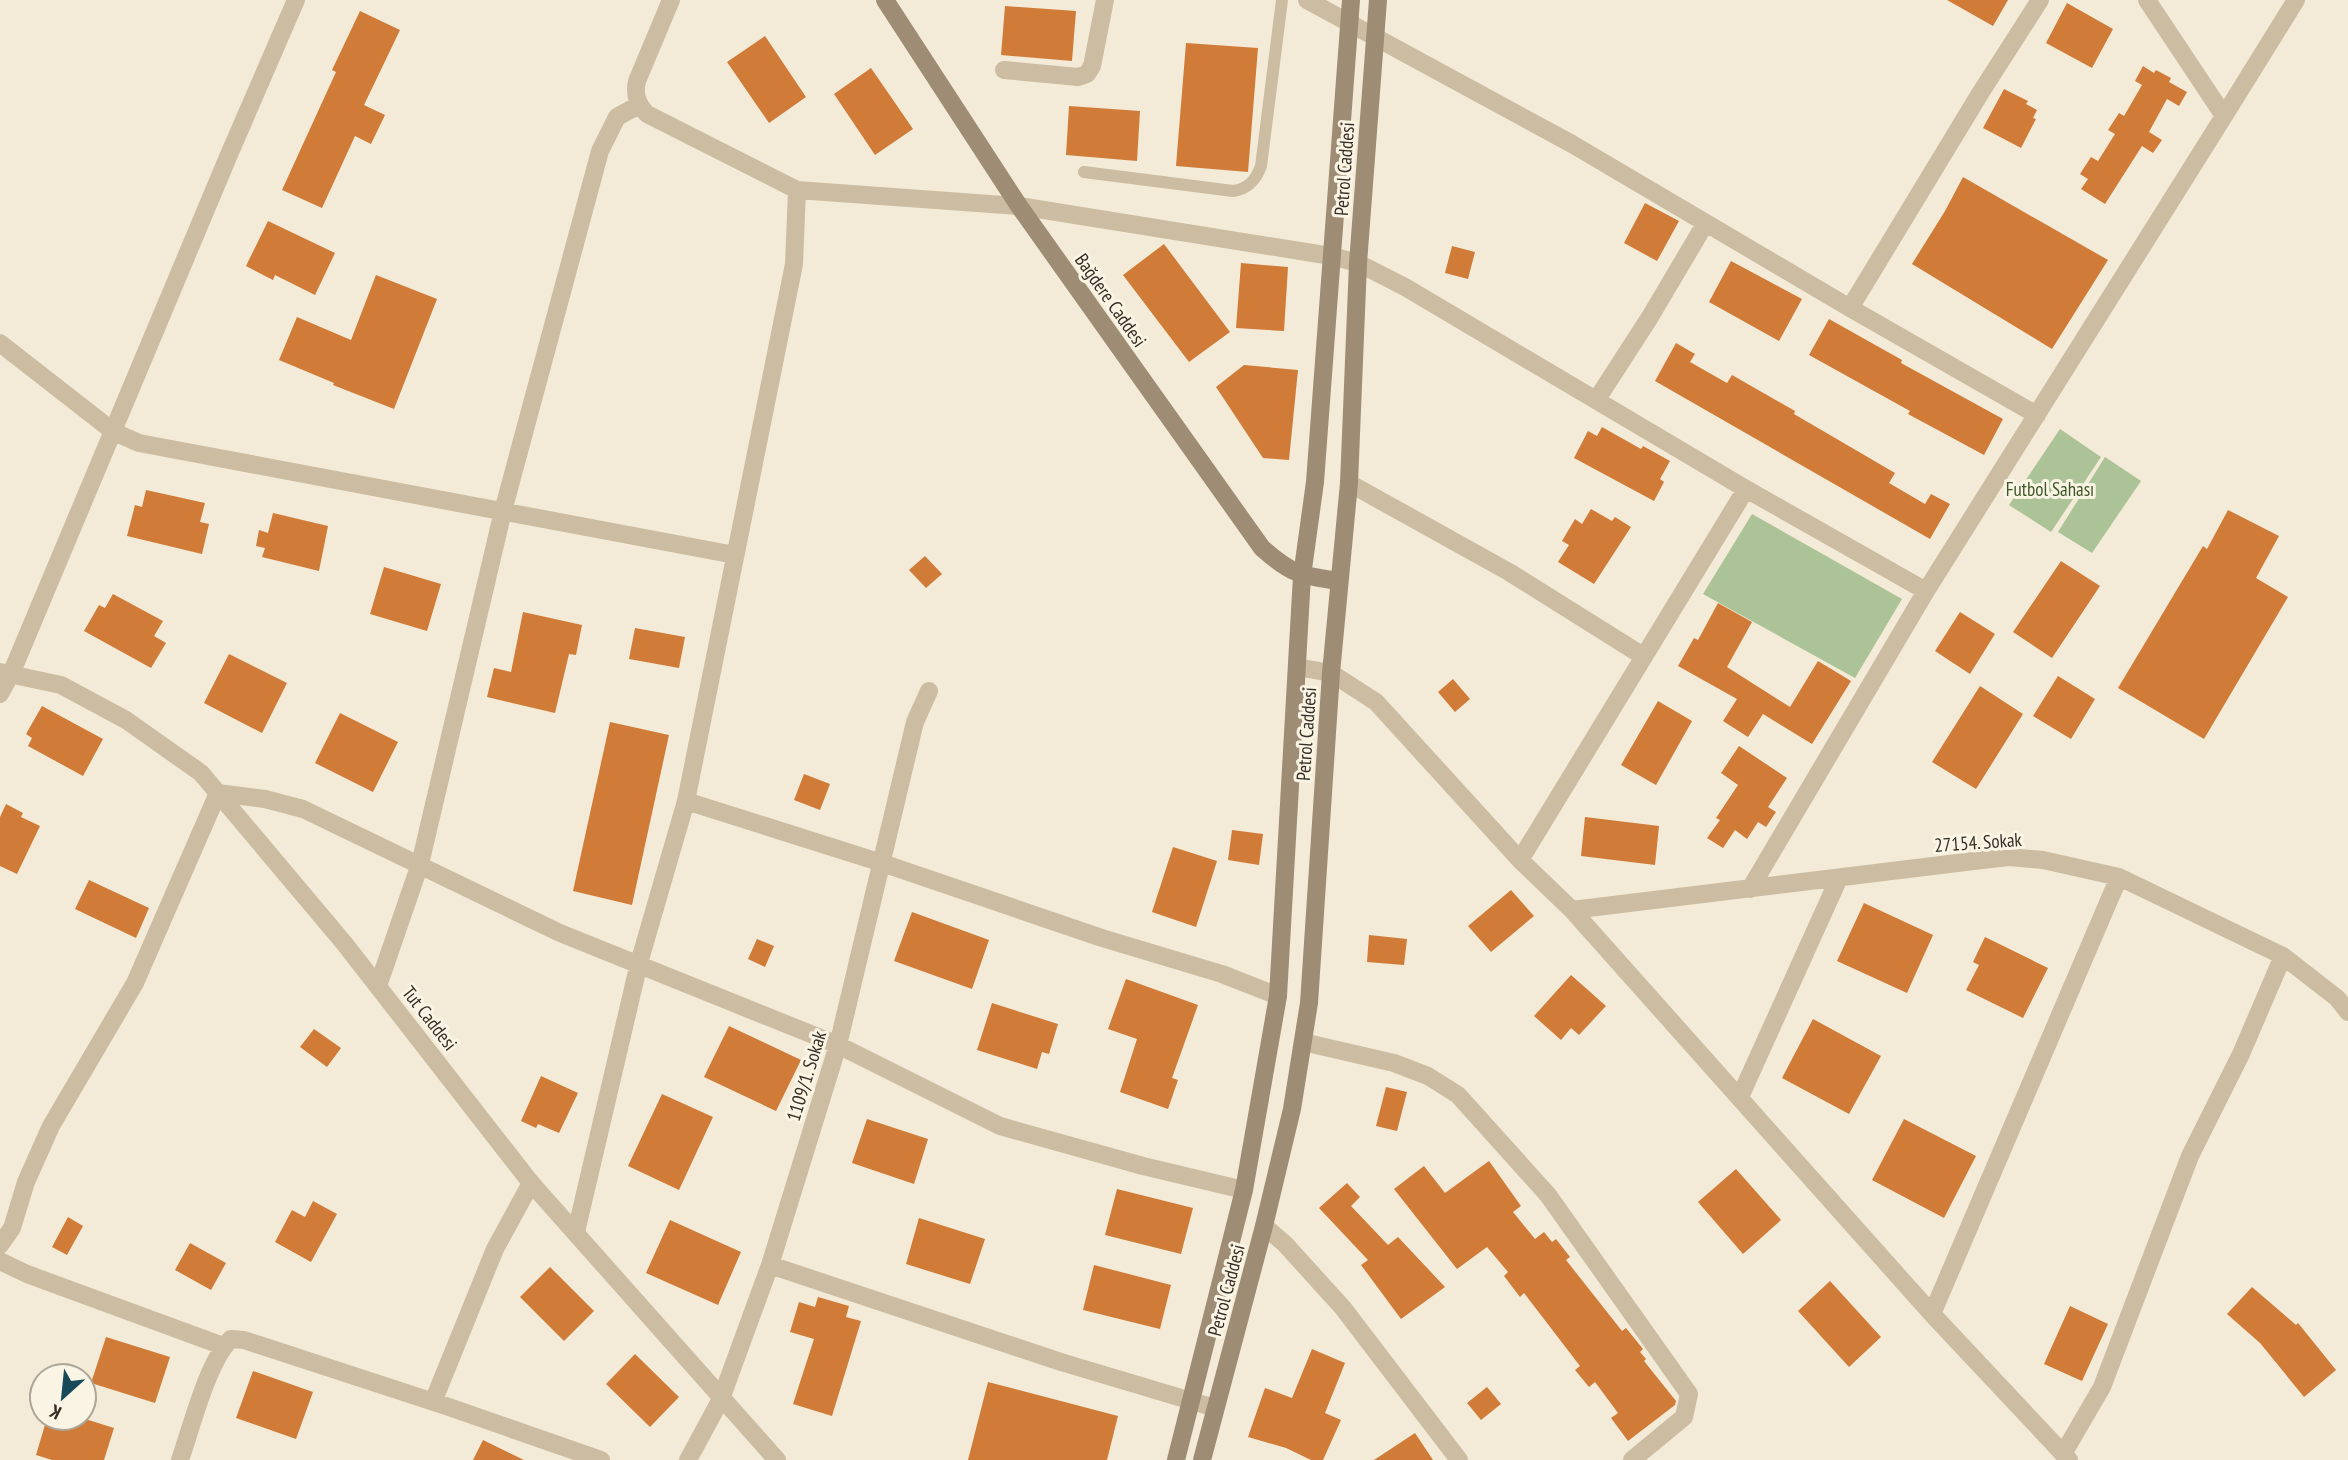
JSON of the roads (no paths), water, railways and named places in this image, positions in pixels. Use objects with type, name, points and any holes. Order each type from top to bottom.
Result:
[{"type":"main road","name":"Bağdere Caddesi","points":[[885,0],[1019,205],[1262,548],[1281,565],[1302,576],[1339,581]]},
{"type":"main road","points":[[1176,1460],[1244,1190],[1278,996],[1302,576],[1315,482],[1351,0]]},
{"type":"main road","name":"Petrol Caddesi","points":[[1202,1460],[1265,1226],[1292,1109],[1309,1003],[1331,673],[1349,483],[1358,263],[1378,0]]},
{"type":"street","points":[[0,694],[6,673],[114,432],[296,0]]},
{"type":"street","points":[[671,0],[637,80],[635,93],[639,105],[647,114],[797,190],[1019,205],[1331,256],[1358,263],[1405,287],[1746,489],[1926,591]]},
{"type":"street","points":[[1004,70],[1078,77],[1087,74],[1092,66],[1105,0]]},
{"type":"street","points":[[1307,0],[1572,144],[1850,309],[2037,415]]},
{"type":"street","points":[[1850,309],[2040,0]]},
{"type":"street","points":[[2147,0],[2224,116]]},
{"type":"street","points":[[1750,889],[1926,591],[2296,0]]},
{"type":"street","points":[[378,986],[420,864],[503,512],[600,151],[617,117],[639,105]]},
{"type":"street","points":[[576,1232],[639,963],[686,802],[794,264],[797,190]]},
{"type":"street","points":[[1597,399],[1705,224]]},
{"type":"street","points":[[0,343],[114,432],[139,443],[735,555]]},
{"type":"street","points":[[1349,483],[1510,572],[1643,656]]},
{"type":"street","points":[[1520,860],[1746,489]]},
{"type":"street","points":[[1297,667],[1331,673],[1376,702],[1520,860],[1572,910],[1933,1314],[2066,1457],[2102,1387],[2190,1156],[2241,1054],[2283,956]]},
{"type":"street","name":"Tut Caddesi","points":[[6,673],[61,685],[126,720],[201,773],[344,943],[531,1182],[777,1460]]},
{"type":"street","name":"1109/1. Sokak","points":[[688,1460],[721,1399],[770,1265],[838,1045],[915,722],[929,691]]},
{"type":"street","points":[[0,1245],[12,1228],[26,1182],[51,1126],[135,983],[218,793],[265,799],[303,809],[560,933],[838,1045],[1000,1126],[1143,1166],[1244,1190]]},
{"type":"street","points":[[686,802],[882,863],[1102,938],[1222,974],[1278,996]]},
{"type":"street","name":"27154. Sokak","points":[[1572,910],[2009,858],[2043,860],[2119,877],[2283,956],[2337,998],[2348,1012]]},
{"type":"street","points":[[1933,1314],[2119,877]]},
{"type":"street","points":[[1740,1097],[1839,878]]},
{"type":"street","points":[[1303,1042],[1394,1063],[1428,1076],[1458,1095],[1548,1195],[1689,1394],[1684,1416],[1632,1460]]},
{"type":"street","points":[[433,1402],[495,1249],[531,1182]]},
{"type":"street","points":[[1265,1226],[1343,1308],[1453,1457]]},
{"type":"street","points":[[0,1261],[27,1274],[223,1346]]},
{"type":"street","points":[[770,1265],[1061,1362],[1215,1408]]},
{"type":"street","points":[[180,1460],[205,1387],[223,1346],[231,1339],[244,1340],[601,1460]]},
{"type":"lane","points":[[1084,172],[1233,191],[1248,186],[1255,180],[1261,166],[1282,0]]},
{"type":"park label","name":"Futbol Sahası","points":[[2050,489]]}]
